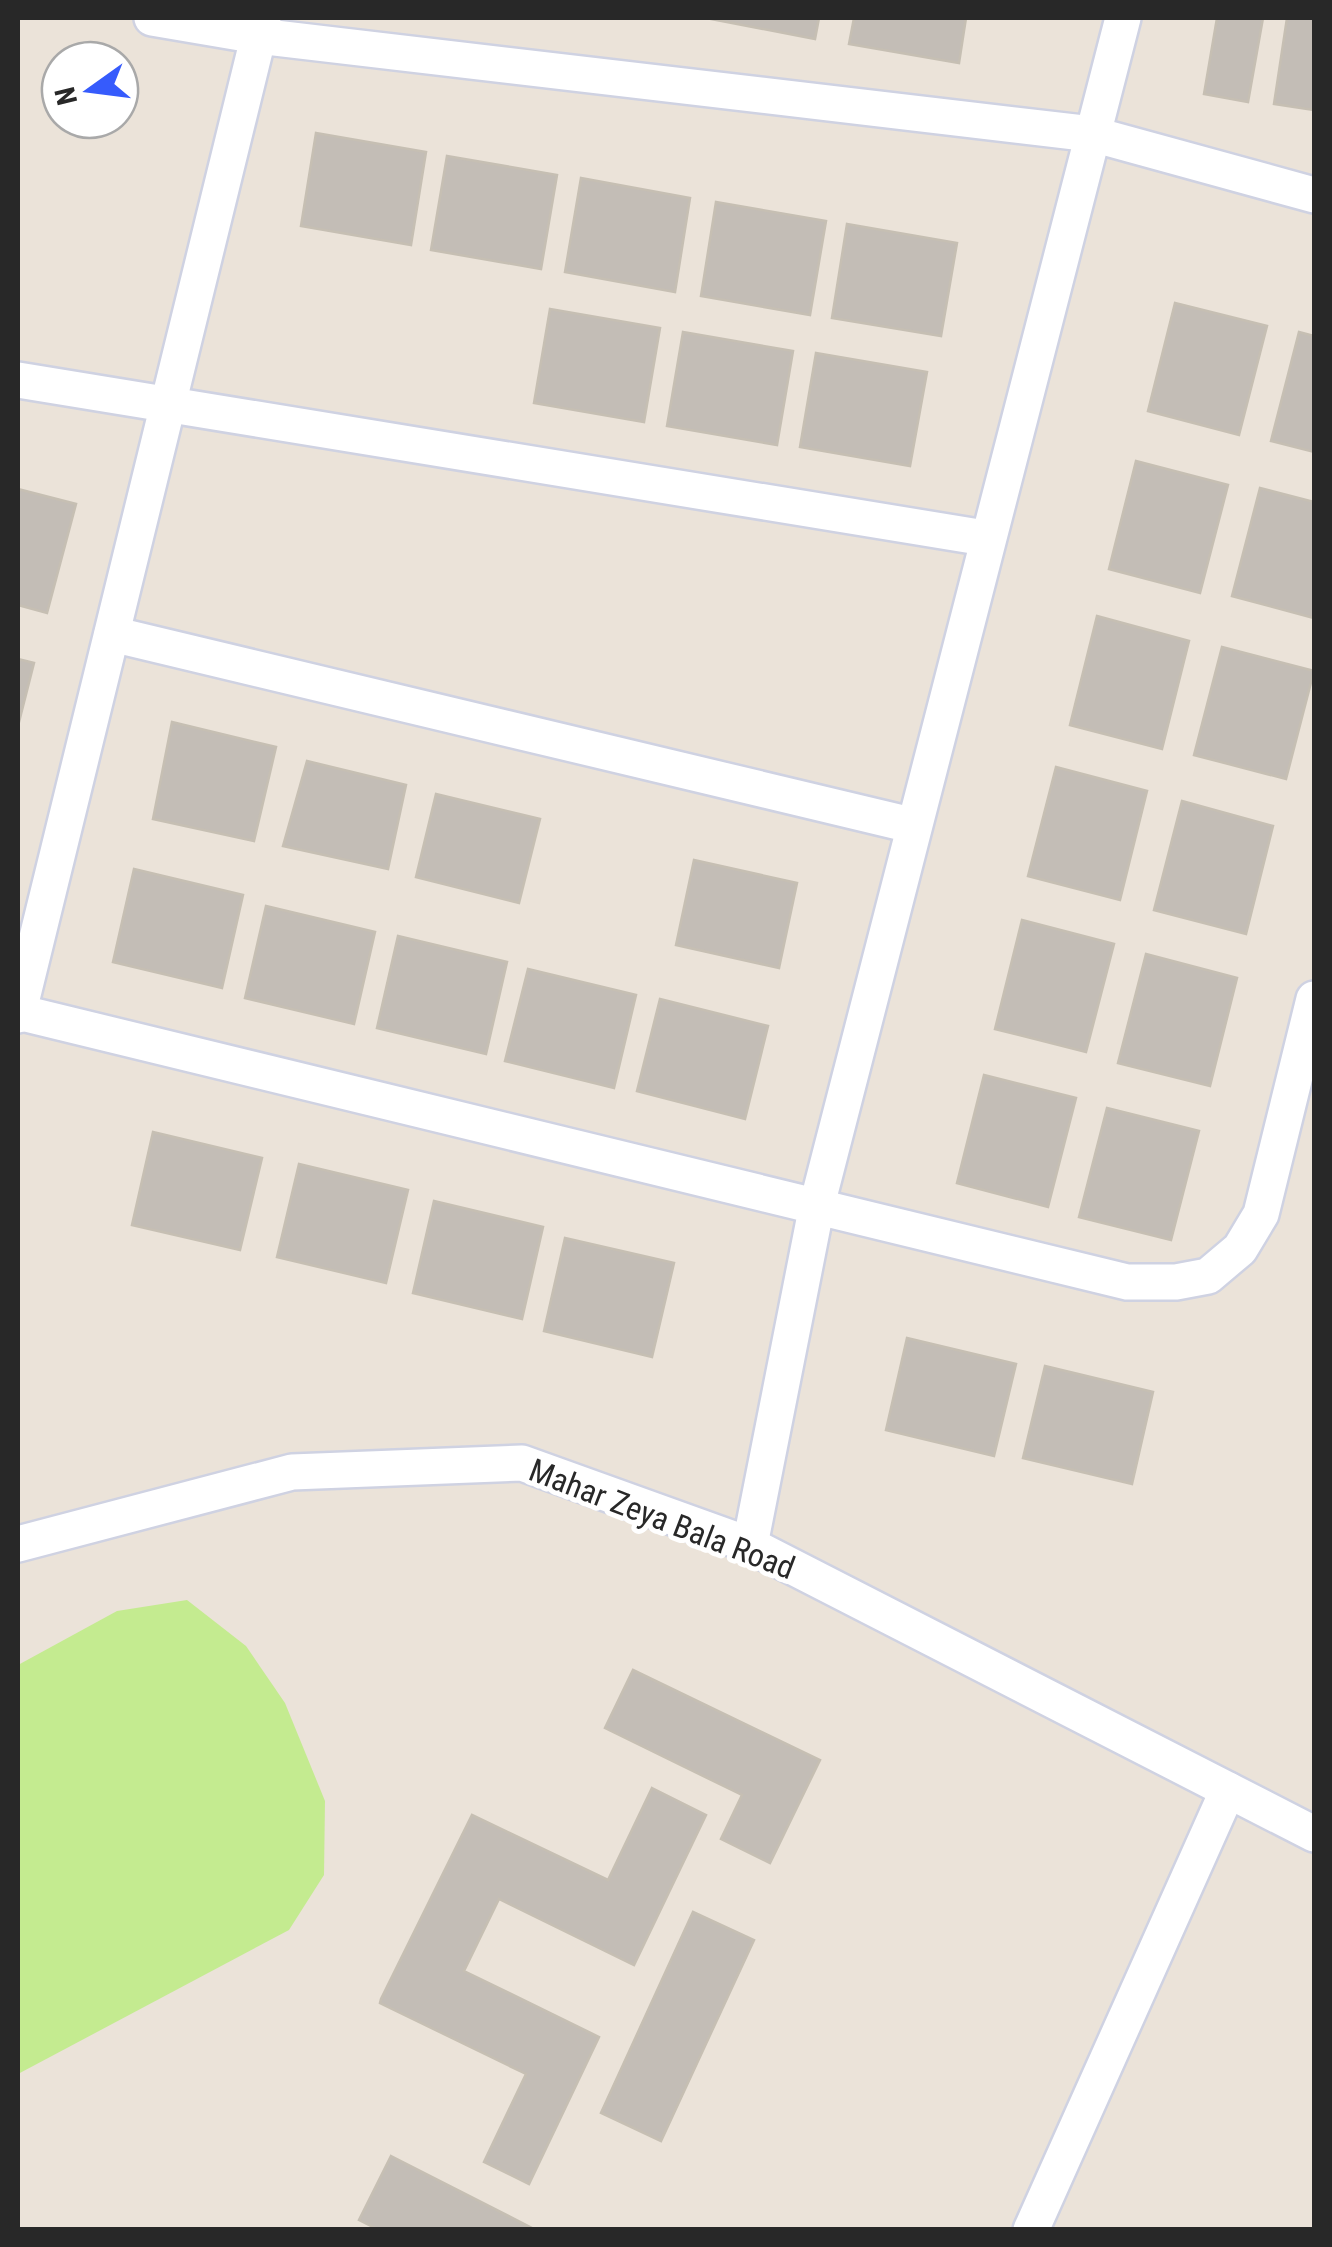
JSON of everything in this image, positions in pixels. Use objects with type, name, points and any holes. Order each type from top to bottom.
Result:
[{"type":"street","points":[[152,18],[261,27],[1092,134],[1314,195]]},
{"type":"street","points":[[750,1545],[817,1206],[985,538],[1123,18]]},
{"type":"street","points":[[261,27],[18,1013],[1127,1282],[1176,1282],[1208,1276],[1240,1249],[1262,1214],[1314,999]]},
{"type":"street","points":[[18,380],[985,538]]},
{"type":"street","points":[[112,634],[912,825]]},
{"type":"street","name":"Mahar Zeya Bala Road","points":[[18,1544],[292,1472],[522,1462],[750,1545],[1314,1834]]},
{"type":"street","points":[[1031,2230],[1228,1790]]},
{"type":"green space","points":[[187,1600],[246,1646],[285,1703],[325,1801],[324,1875],[289,1930],[18,2074],[18,1665],[117,1611]]},
{"type":"building","points":[[706,18],[819,18],[815,39]]},
{"type":"building","points":[[854,18],[966,18],[959,63],[849,44]]},
{"type":"building","points":[[1217,18],[1263,18],[1248,102],[1204,94]]},
{"type":"building","points":[[1287,18],[1314,18],[1314,110],[1274,104]]},
{"type":"building","points":[[316,133],[426,152],[411,245],[301,226]]},
{"type":"building","points":[[447,156],[557,175],[541,269],[431,250]]},
{"type":"building","points":[[581,178],[690,198],[675,292],[565,272]]},
{"type":"building","points":[[716,202],[826,221],[810,315],[701,296]]},
{"type":"building","points":[[847,224],[957,243],[941,336],[832,318]]},
{"type":"building","points":[[1175,303],[1267,326],[1239,435],[1148,411]]},
{"type":"building","points":[[550,309],[660,328],[644,422],[534,403]]},
{"type":"building","points":[[683,332],[793,351],[777,445],[667,426]]},
{"type":"building","points":[[1299,332],[1314,336],[1314,452],[1271,441]]},
{"type":"building","points":[[816,353],[927,372],[910,466],[800,447]]},
{"type":"building","points":[[1136,461],[1228,485],[1200,593],[1109,569]]},
{"type":"building","points":[[1260,488],[1314,502],[1314,618],[1232,596]]},
{"type":"building","points":[[18,489],[76,504],[47,613],[18,605]]},
{"type":"building","points":[[1097,616],[1189,641],[1162,749],[1070,725]]},
{"type":"building","points":[[1222,647],[1314,671],[1286,779],[1194,755]]},
{"type":"building","points":[[18,659],[34,663],[18,726]]},
{"type":"building","points":[[172,722],[276,747],[254,841],[153,819]]},
{"type":"building","points":[[307,761],[406,785],[388,869],[283,846]]},
{"type":"building","points":[[1056,767],[1147,791],[1120,900],[1028,876]]},
{"type":"building","points":[[436,794],[540,819],[519,903],[416,877]]},
{"type":"building","points":[[1182,801],[1273,826],[1246,934],[1154,910]]},
{"type":"building","points":[[694,860],[797,883],[779,968],[676,945]]},
{"type":"building","points":[[134,869],[243,895],[222,988],[113,962]]},
{"type":"building","points":[[266,906],[375,932],[354,1024],[245,998]]},
{"type":"building","points":[[1022,920],[1114,944],[1086,1052],[995,1029]]},
{"type":"building","points":[[398,936],[507,962],[486,1054],[377,1028]]},
{"type":"building","points":[[1146,954],[1237,978],[1210,1086],[1118,1063]]},
{"type":"building","points":[[528,969],[636,995],[614,1088],[505,1061]]},
{"type":"building","points":[[660,999],[768,1026],[745,1119],[637,1091]]},
{"type":"building","points":[[984,1075],[1076,1098],[1048,1207],[957,1183]]},
{"type":"building","points":[[1107,1108],[1199,1131],[1171,1240],[1079,1217]]},
{"type":"building","points":[[153,1132],[262,1158],[240,1250],[132,1225]]},
{"type":"building","points":[[299,1164],[408,1190],[386,1283],[277,1257]]},
{"type":"building","points":[[434,1201],[543,1227],[522,1319],[413,1293]]},
{"type":"building","points":[[565,1238],[674,1263],[652,1357],[544,1331]]},
{"type":"building","points":[[907,1338],[1016,1364],[994,1456],[886,1430]]},
{"type":"building","points":[[1045,1366],[1153,1392],[1132,1484],[1023,1458]]},
{"type":"building","points":[[633,1670],[820,1760],[770,1863],[721,1839],[742,1795],[605,1728]]},
{"type":"building","points":[[652,1788],[706,1815],[634,1965],[499,1899],[464,1971],[599,2037],[529,2184],[484,2162],[526,2074],[380,2003],[381,1999],[472,1815],[608,1880]]},
{"type":"building","points":[[693,1912],[754,1940],[661,2141],[601,2113]]},
{"type":"building","points":[[391,2156],[536,2230],[379,2230],[359,2220]]}]
